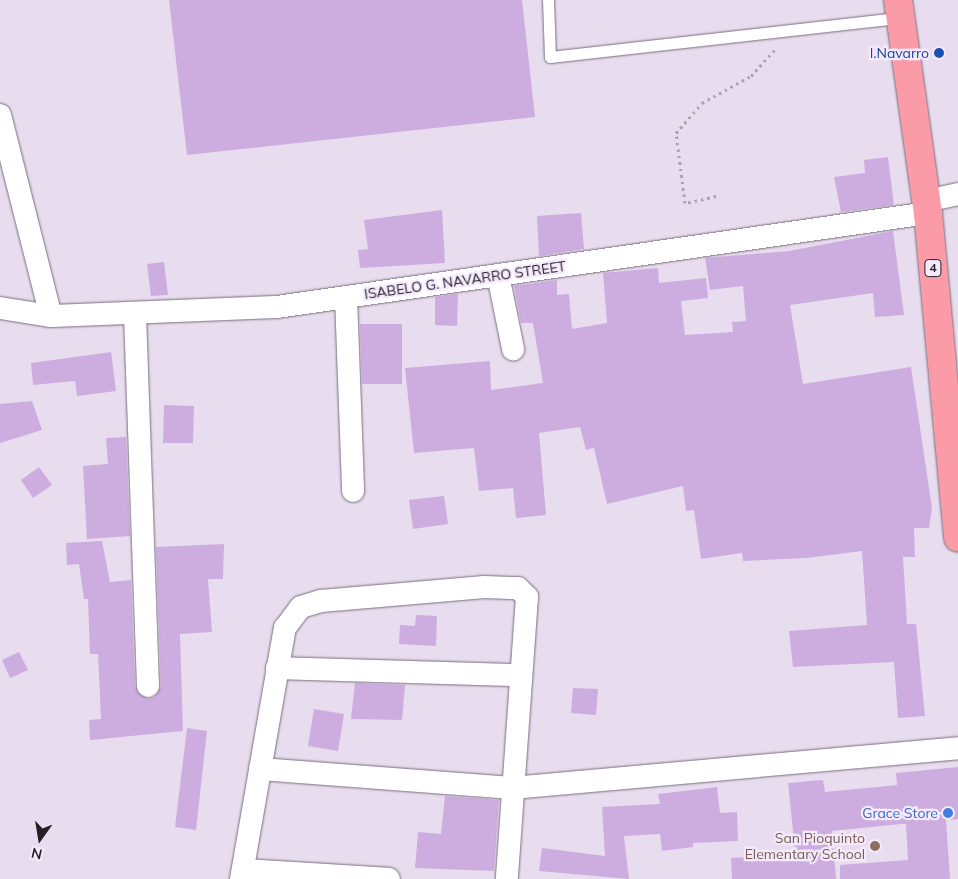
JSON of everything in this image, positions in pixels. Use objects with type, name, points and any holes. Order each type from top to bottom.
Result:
[{"type":"highway","name":"4","points":[[899,9],[951,395],[958,538]]},
{"type":"street","points":[[0,115],[51,316]]},
{"type":"street","name":"ISABELO G. NAVARRO STREET","points":[[0,308],[51,316],[166,314],[277,307],[498,275],[927,207],[958,194]]},
{"type":"street","points":[[498,275],[513,348]]},
{"type":"street","points":[[346,297],[353,491]]},
{"type":"street","points":[[135,314],[148,686]]},
{"type":"street","points":[[389,879],[242,874],[276,668],[285,628],[301,607],[321,601],[484,587],[518,588],[527,596],[518,675],[507,879]]},
{"type":"street","points":[[276,668],[518,675]]},
{"type":"street","points":[[260,769],[512,788],[958,748]]},
{"type":"lane","points":[[548,0],[550,57],[792,30],[899,9]]},
{"type":"path","points":[[716,196],[685,203],[676,133],[702,103],[751,76],[792,30]]},
{"type":"building","points":[[169,0],[522,0],[535,117],[187,155]]},
{"type":"building","points":[[888,157],[894,205],[841,212],[834,177],[865,173],[864,160]]},
{"type":"building","points":[[442,210],[445,263],[360,268],[358,250],[368,249],[364,220]]},
{"type":"building","points":[[581,213],[584,249],[539,256],[537,216]]},
{"type":"building","points":[[893,231],[904,315],[875,317],[873,293],[790,305],[803,384],[911,367],[932,508],[929,528],[914,528],[915,557],[903,557],[907,624],[916,624],[925,716],[898,718],[894,662],[793,667],[789,631],[867,625],[862,551],[807,558],[743,561],[742,553],[701,559],[694,510],[686,511],[683,486],[607,504],[594,448],[586,450],[580,427],[539,433],[546,515],[516,518],[513,488],[479,491],[474,448],[414,453],[405,368],[490,361],[491,390],[543,383],[533,323],[521,323],[514,286],[557,280],[557,295],[569,294],[572,329],[607,323],[603,273],[658,268],[659,283],[706,278],[708,298],[681,301],[685,335],[733,332],[732,322],[746,321],[743,286],[710,290],[705,258],[789,251]]},
{"type":"building","points":[[164,262],[168,295],[151,296],[147,264]]},
{"type":"building","points":[[458,294],[457,326],[435,325],[435,297]]},
{"type":"building","points":[[360,324],[402,324],[402,384],[362,384]]},
{"type":"building","points":[[111,352],[116,391],[77,396],[75,381],[33,385],[31,363]]},
{"type":"building","points":[[32,401],[42,430],[0,443],[0,404]]},
{"type":"building","points":[[164,405],[194,406],[193,443],[163,443]]},
{"type":"building","points":[[126,437],[130,536],[87,539],[83,466],[108,464],[106,438]]},
{"type":"building","points":[[39,467],[52,485],[33,498],[21,480]]},
{"type":"building","points":[[444,496],[448,524],[413,529],[409,500]]},
{"type":"building","points":[[102,541],[110,582],[131,580],[135,686],[148,699],[155,697],[161,686],[156,547],[224,544],[223,579],[208,579],[212,632],[180,634],[183,731],[90,740],[89,720],[101,719],[98,654],[90,654],[88,599],[84,599],[79,564],[67,565],[66,543]]},
{"type":"building","points":[[416,615],[437,616],[436,646],[399,644],[400,625],[415,626]]},
{"type":"building","points":[[19,652],[28,670],[10,678],[2,660]]},
{"type":"building","points":[[355,683],[405,685],[402,720],[351,719]]},
{"type":"building","points":[[573,688],[598,689],[596,715],[571,713]]},
{"type":"building","points":[[314,709],[344,714],[338,751],[308,746]]},
{"type":"building","points":[[187,728],[207,731],[196,830],[175,827]]},
{"type":"building","points":[[958,767],[958,819],[946,820],[950,879],[840,879],[840,865],[908,860],[906,824],[901,824],[832,831],[836,879],[732,879],[731,858],[789,855],[788,850],[795,850],[788,783],[823,780],[825,792],[897,785],[896,773]]},
{"type":"building","points":[[717,787],[720,813],[737,812],[738,841],[693,843],[693,847],[662,851],[660,834],[624,836],[629,879],[539,871],[542,848],[605,856],[602,807],[660,804],[658,794]]},
{"type":"building","points":[[445,796],[499,800],[494,871],[415,868],[418,832],[441,834]]},
{"type":"place","name":"I.Navarro","points":[[939,53]]},
{"type":"place","name":"Grace Store","points":[[948,813]]},
{"type":"place","name":"San Pioquinto Elementary School","points":[[875,846]]}]
